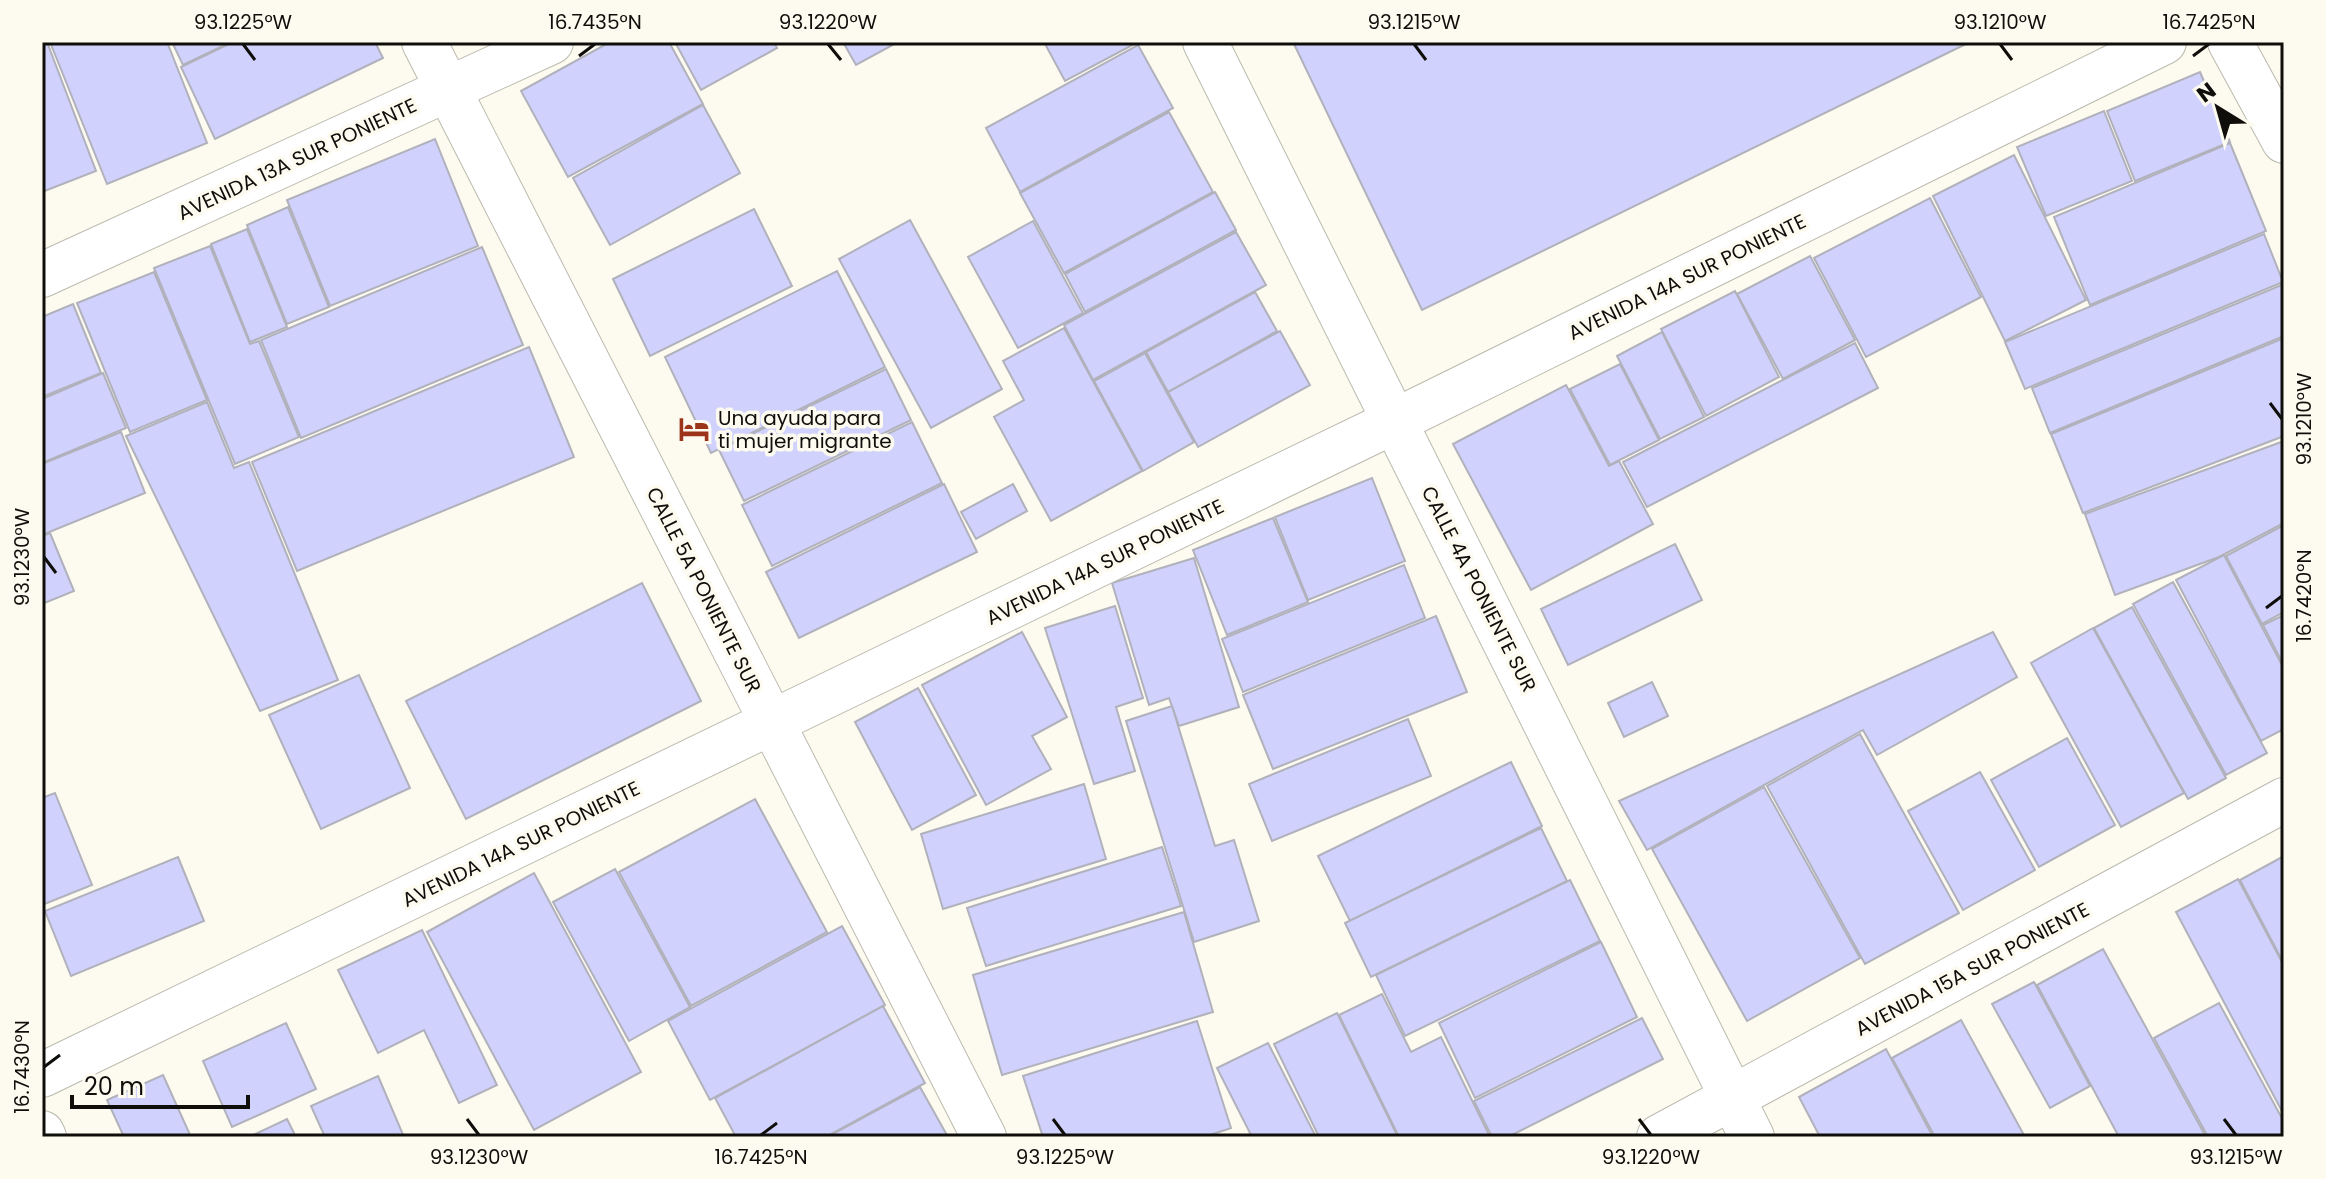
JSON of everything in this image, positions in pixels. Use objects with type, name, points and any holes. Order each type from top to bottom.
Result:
[{"type":"street","name":"CALLE 5A PONIENTE SUR","points":[[424,42],[984,1137]]},
{"type":"street","name":"AVENIDA 13A SUR PONIENTE","points":[[42,275],[551,42]]},
{"type":"street","name":"CALLE 4A PONIENTE SUR","points":[[1205,42],[1752,1137]]},
{"type":"street","name":"AVENIDA 14A SUR PONIENTE","points":[[42,1075],[1395,421],[2164,42]]},
{"type":"street","points":[[2230,42],[2284,141]]},
{"type":"street","name":"AVENIDA 15A SUR PONIENTE","points":[[1659,1137],[2284,800]]},
{"type":"building","points":[[42,42],[47,42],[96,171],[42,192]]},
{"type":"building","points":[[50,42],[167,42],[207,143],[107,184]]},
{"type":"building","points":[[172,42],[231,42],[183,65]]},
{"type":"building","points":[[233,42],[375,42],[383,58],[215,139],[181,67]]},
{"type":"building","points":[[610,42],[669,42],[703,104],[568,177],[521,91]]},
{"type":"building","points":[[675,42],[774,42],[777,48],[701,90]]},
{"type":"building","points":[[843,42],[898,42],[856,65]]},
{"type":"building","points":[[1044,42],[1138,42],[1065,81]]},
{"type":"building","points":[[1293,42],[1970,42],[1422,310]]},
{"type":"building","points":[[1138,45],[1173,108],[1020,192],[986,128]]},
{"type":"building","points":[[2200,72],[2230,142],[2135,181],[2107,111]]},
{"type":"building","points":[[703,105],[740,173],[610,245],[573,178]]},
{"type":"building","points":[[2104,111],[2132,181],[2046,216],[2017,147]]},
{"type":"building","points":[[1169,112],[1213,192],[1064,273],[1020,193]]},
{"type":"building","points":[[435,139],[478,246],[330,306],[287,200]]},
{"type":"building","points":[[2230,143],[2266,231],[2090,305],[2054,217]]},
{"type":"building","points":[[2014,155],[2086,300],[2005,341],[1933,196]]},
{"type":"building","points":[[1215,192],[1236,230],[1085,312],[1065,274]]},
{"type":"building","points":[[1930,198],[1981,297],[1866,357],[1814,258]]},
{"type":"building","points":[[288,207],[329,307],[287,324],[247,225]]},
{"type":"building","points":[[754,209],[792,286],[650,356],[613,279]]},
{"type":"building","points":[[910,220],[1002,389],[931,428],[839,259]]},
{"type":"building","points":[[1033,221],[1083,313],[1018,348],[968,257]]},
{"type":"building","points":[[247,229],[287,327],[250,342],[211,244]]},
{"type":"building","points":[[1236,232],[1266,285],[1093,380],[1064,325]]},
{"type":"building","points":[[2264,234],[2283,282],[2025,389],[2005,342]]},
{"type":"building","points":[[210,246],[250,344],[259,341],[299,437],[235,464],[154,268]]},
{"type":"building","points":[[482,247],[523,345],[301,438],[261,340]]},
{"type":"building","points":[[1810,256],[1855,340],[1783,379],[1737,294]]},
{"type":"building","points":[[837,271],[885,367],[711,453],[665,357]]},
{"type":"building","points":[[154,272],[207,400],[130,432],[77,303]]},
{"type":"building","points":[[2284,284],[2284,336],[2050,433],[2032,388]]},
{"type":"building","points":[[1735,291],[1779,377],[1706,416],[1661,329]]},
{"type":"building","points":[[1255,292],[1277,331],[1168,392],[1146,352]]},
{"type":"building","points":[[73,304],[101,373],[42,397],[42,317]]},
{"type":"building","points":[[1064,328],[1142,471],[1051,521],[994,417],[1024,400],[1003,361]]},
{"type":"building","points":[[1280,331],[1310,385],[1198,447],[1168,392]]},
{"type":"building","points":[[1662,332],[1704,417],[1660,439],[1617,356]]},
{"type":"building","points":[[2284,338],[2284,436],[2083,513],[2051,434]]},
{"type":"building","points":[[1855,343],[1878,388],[1647,507],[1623,462]]},
{"type":"building","points":[[529,347],[574,457],[297,571],[252,462]]},
{"type":"building","points":[[1145,353],[1194,442],[1143,471],[1094,381]]},
{"type":"building","points":[[1620,364],[1659,440],[1610,465],[1570,389]]},
{"type":"building","points":[[886,369],[911,420],[744,501],[719,450]]},
{"type":"building","points":[[103,373],[126,428],[42,463],[42,399]]},
{"type":"building","points":[[1566,385],[1609,466],[1619,461],[1653,524],[1531,590],[1453,444]]},
{"type":"building","points":[[207,402],[234,468],[249,462],[338,680],[260,711],[126,436]]},
{"type":"building","points":[[912,422],[942,483],[772,566],[742,505]]},
{"type":"building","points":[[121,432],[145,493],[42,535],[42,464]]},
{"type":"building","points":[[2284,441],[2284,523],[2219,557],[2115,595],[2085,514]]},
{"type":"building","points":[[1372,478],[1405,561],[1308,600],[1275,517]]},
{"type":"building","points":[[944,484],[977,552],[799,638],[766,572]]},
{"type":"building","points":[[1013,484],[1027,511],[976,539],[961,512]]},
{"type":"building","points":[[1273,518],[1308,602],[1227,635],[1193,550]]},
{"type":"building","points":[[2284,525],[2284,612],[2262,624],[2226,556]]},
{"type":"building","points":[[50,533],[74,591],[42,604],[42,536]]},
{"type":"building","points":[[1675,544],[1702,600],[1568,665],[1541,609]]},
{"type":"building","points":[[2224,555],[2284,669],[2284,729],[2261,741],[2176,580]]},
{"type":"building","points":[[1194,558],[1239,707],[1179,726],[1169,698],[1149,705],[1112,583]]},
{"type":"building","points":[[1404,565],[1425,618],[1243,692],[1222,639]]},
{"type":"building","points":[[2173,582],[2267,753],[2226,775],[2133,604]]},
{"type":"building","points":[[642,583],[701,701],[466,819],[406,701]]},
{"type":"building","points":[[1115,606],[1143,698],[1116,707],[1135,771],[1094,784],[1045,628]]},
{"type":"building","points":[[2132,607],[2226,778],[2188,799],[2094,628]]},
{"type":"building","points":[[2284,615],[2284,666],[2263,625]]},
{"type":"building","points":[[1436,616],[1467,692],[1273,769],[1243,695]]},
{"type":"building","points":[[2093,628],[2184,793],[2121,827],[2031,663]]},
{"type":"building","points":[[1022,632],[1067,717],[1032,736],[1051,769],[986,805],[922,685]]},
{"type":"building","points":[[1993,632],[2017,677],[1877,755],[1863,730],[1647,850],[1619,801]]},
{"type":"building","points":[[359,675],[410,788],[321,829],[269,715]]},
{"type":"building","points":[[1652,682],[1668,716],[1624,737],[1608,703]]},
{"type":"building","points":[[918,688],[976,795],[912,830],[855,722]]},
{"type":"building","points":[[1172,706],[1215,846],[1234,840],[1259,921],[1194,942],[1126,721]]},
{"type":"building","points":[[1408,719],[1431,776],[1272,841],[1249,784]]},
{"type":"building","points":[[1860,734],[1959,913],[1865,964],[1767,786]]},
{"type":"building","points":[[2067,738],[2115,825],[2039,867],[1991,780]]},
{"type":"building","points":[[1511,762],[1542,826],[1350,921],[1318,856]]},
{"type":"building","points":[[1980,772],[2035,870],[1963,910],[1908,811]]},
{"type":"building","points":[[1084,784],[1106,859],[943,909],[921,834]]},
{"type":"building","points":[[1764,787],[1860,958],[1747,1021],[1652,849]]},
{"type":"building","points":[[55,793],[92,885],[42,905],[42,798]]},
{"type":"building","points":[[755,799],[827,932],[691,1006],[619,872]]},
{"type":"building","points":[[1541,828],[1567,881],[1371,977],[1345,923]]},
{"type":"building","points":[[1162,847],[1181,906],[986,966],[967,908]]},
{"type":"building","points":[[2284,856],[2284,964],[2240,880]]},
{"type":"building","points":[[178,857],[204,921],[71,976],[45,911]]},
{"type":"building","points":[[615,869],[690,1007],[629,1041],[553,902]]},
{"type":"building","points":[[534,873],[641,1072],[534,1130],[427,932]]},
{"type":"building","points":[[2238,879],[2284,966],[2284,1115],[2176,912]]},
{"type":"building","points":[[1570,880],[1600,941],[1405,1036],[1376,975]]},
{"type":"building","points":[[1184,912],[1213,1012],[1002,1075],[973,975]]},
{"type":"building","points":[[842,926],[885,1005],[710,1100],[668,1021]]},
{"type":"building","points":[[422,930],[497,1085],[459,1103],[424,1030],[378,1053],[338,970]]},
{"type":"building","points":[[1601,942],[1637,1017],[1475,1098],[1439,1023]]},
{"type":"building","points":[[2103,949],[2206,1137],[2119,1137],[2037,985]]},
{"type":"building","points":[[2034,982],[2090,1086],[2050,1108],[1992,1004]]},
{"type":"building","points":[[1382,994],[1411,1052],[1441,1037],[1490,1137],[1399,1137],[1339,1015]]},
{"type":"building","points":[[2219,1003],[2284,1122],[2284,1137],[2208,1137],[2154,1038]]},
{"type":"building","points":[[883,1006],[925,1083],[826,1137],[736,1137],[715,1098]]},
{"type":"building","points":[[1337,1013],[1398,1137],[1319,1137],[1274,1044]]},
{"type":"building","points":[[1642,1018],[1663,1059],[1508,1137],[1492,1137],[1474,1101]]},
{"type":"building","points":[[1961,1020],[2025,1137],[1935,1137],[1892,1058]]},
{"type":"building","points":[[1197,1021],[1231,1128],[1204,1137],[1043,1137],[1023,1076]]},
{"type":"building","points":[[286,1023],[316,1089],[232,1127],[203,1061]]},
{"type":"building","points":[[1268,1043],[1316,1137],[1252,1137],[1217,1068]]},
{"type":"building","points":[[1886,1049],[1933,1137],[1820,1137],[1799,1097]]},
{"type":"building","points":[[163,1075],[191,1137],[124,1137],[107,1100]]},
{"type":"building","points":[[378,1076],[404,1137],[325,1137],[311,1106]]},
{"type":"building","points":[[920,1087],[948,1137],[827,1137]]},
{"type":"building","points":[[287,1119],[296,1137],[249,1137]]},
{"type":"place","name":"Una ayuda para ti mujer migrante","points":[[694,429]]}]
